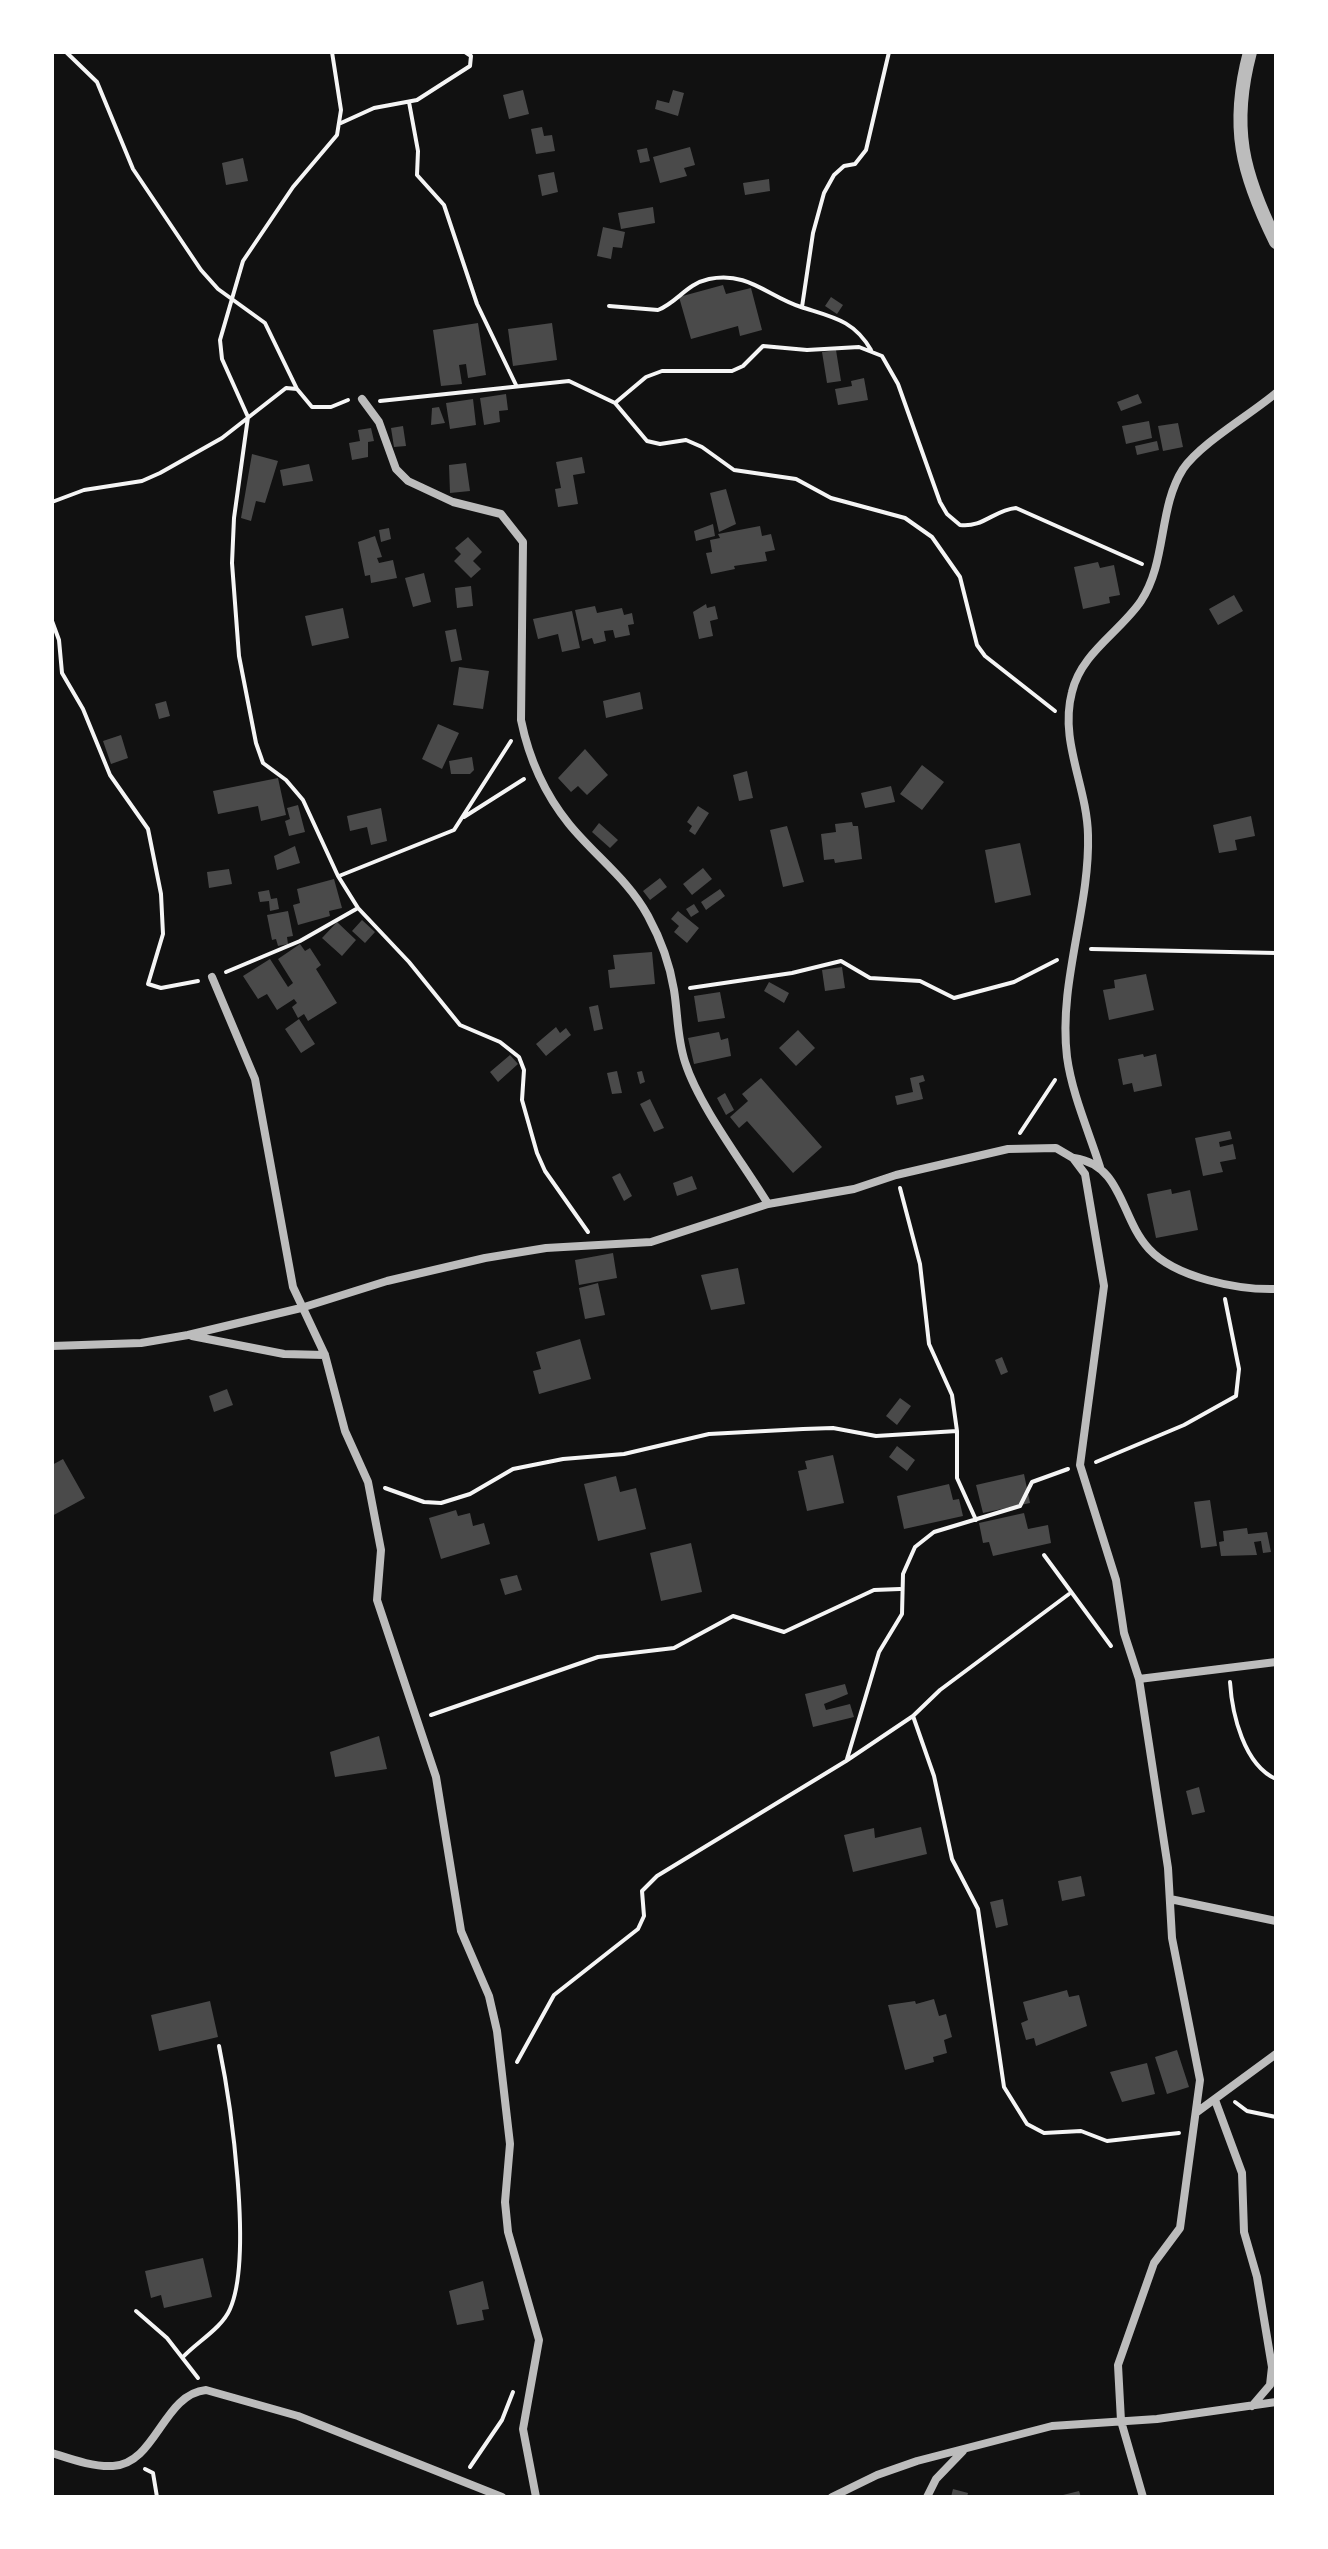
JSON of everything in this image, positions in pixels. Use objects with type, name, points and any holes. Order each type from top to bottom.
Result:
[{"type":"street","points":[[1250,52],[1238,107],[1239,133],[1259,209],[1276,242]]},
{"type":"street","points":[[1276,393],[1211,442],[1183,470],[1172,495],[1156,570],[1140,601],[1083,667],[1072,690],[1068,720],[1088,835],[1068,1006],[1067,1057],[1100,1167],[1121,1196],[1149,1249],[1171,1264],[1222,1285],[1276,1289]]},
{"type":"street","points":[[362,399],[379,422],[396,469],[408,481],[453,502],[501,514],[523,542],[521,720],[536,771],[571,826],[619,874],[647,913],[661,941],[674,990],[678,1036],[686,1066],[768,1204]]},
{"type":"street","points":[[212,977],[255,1079],[287,1264],[301,1308],[325,1355],[345,1431],[368,1482],[381,1550],[377,1600],[436,1777],[461,1931],[489,1996],[510,2144],[507,2222],[539,2340],[523,2429],[536,2497]]},
{"type":"street","points":[[52,1346],[141,1343],[188,1335],[485,1258],[596,1244],[651,1242],[768,1204],[854,1189],[896,1175],[1008,1149],[1056,1148],[1073,1158],[1090,1161],[1100,1167]]},
{"type":"street","points":[[1073,1158],[1085,1174],[1104,1286],[1080,1465],[1116,1580],[1131,1662],[1139,1679],[1170,1899],[1172,1938],[1199,2070],[1197,2112],[1180,2228],[1154,2263],[1119,2359],[1117,2393],[1121,2421],[1143,2497]]},
{"type":"street","points":[[188,1335],[261,1350],[325,1355]]},
{"type":"street","points":[[1139,1679],[1276,1662]]},
{"type":"street","points":[[1170,1899],[1276,1921]]},
{"type":"street","points":[[1197,2112],[1276,2054]]},
{"type":"street","points":[[1215,2100],[1242,2173],[1244,2232],[1257,2277],[1272,2367],[1270,2385],[1252,2406]]},
{"type":"street","points":[[52,2453],[93,2464],[123,2464],[144,2447],[179,2404],[191,2394],[206,2390],[298,2416],[389,2455],[502,2497]]},
{"type":"street","points":[[832,2497],[877,2475],[1052,2426],[1276,2402]]},
{"type":"street","points":[[927,2497],[936,2479],[965,2450]]},
{"type":"path","points":[[66,52],[97,82],[133,169],[201,270],[230,298],[265,323],[306,403],[319,408],[362,399],[387,401],[569,381],[615,403],[637,434],[647,441],[660,444],[686,440],[702,447],[734,470],[796,479],[831,498],[917,524],[932,537],[960,577],[973,634],[985,656],[1019,686],[1068,720]]},
{"type":"path","points":[[332,52],[341,123],[337,135],[293,187],[243,261],[220,340],[222,359],[248,417],[234,518],[232,563],[247,699],[259,756],[303,800],[338,876],[358,908],[409,962],[460,1025],[500,1042],[519,1057],[524,1070],[524,1114],[541,1162],[596,1244]]},
{"type":"path","points":[[341,123],[374,108],[409,102],[470,66],[471,56],[465,52]]},
{"type":"path","points":[[802,307],[813,233],[824,193],[834,175],[844,166],[855,164],[866,150],[889,52]]},
{"type":"path","points":[[409,102],[417,141],[417,175],[444,205],[477,304],[516,386]]},
{"type":"path","points":[[609,306],[658,310],[684,288],[699,281],[732,276],[751,281],[802,307],[849,323],[891,368],[940,502],[947,514],[960,525],[984,523],[1004,509],[1016,508],[1156,570]]},
{"type":"path","points":[[615,403],[646,377],[662,371],[732,371],[743,366],[763,346],[807,350],[846,346],[871,350]]},
{"type":"path","points":[[52,502],[84,490],[142,481],[160,473],[222,438],[280,391],[297,389]]},
{"type":"path","points":[[52,621],[61,649],[62,673],[83,709],[110,775],[148,829],[161,894],[163,934],[148,984],[161,988],[212,977],[300,941],[358,908]]},
{"type":"path","points":[[338,876],[454,830],[464,817],[471,799],[496,768],[521,720]]},
{"type":"path","points":[[464,817],[536,771]]},
{"type":"path","points":[[674,990],[792,973],[841,961],[870,978],[920,981],[954,998],[1014,982],[1076,948],[1276,953]]},
{"type":"path","points":[[1008,1149],[1038,1109],[1067,1057]]},
{"type":"path","points":[[896,1175],[920,1264],[929,1344],[947,1379],[957,1431],[957,1478],[976,1520]]},
{"type":"path","points":[[846,1761],[879,1652],[902,1614],[900,1589],[903,1574],[923,1538],[1020,1506],[1032,1482],[1126,1451],[1215,1410],[1236,1396],[1239,1369],[1222,1285]]},
{"type":"path","points":[[368,1482],[432,1503],[458,1499],[513,1469],[563,1459],[624,1454],[699,1436],[833,1428],[876,1436],[957,1431]]},
{"type":"path","points":[[1044,1555],[1107,1643],[1131,1662]]},
{"type":"path","points":[[417,1719],[478,1701],[598,1657],[674,1648],[733,1616],[784,1632],[874,1590],[900,1589]]},
{"type":"path","points":[[504,2091],[541,2014],[554,1995],[638,1929],[644,1916],[644,1888],[668,1869],[846,1761],[913,1716],[940,1690],[1069,1594]]},
{"type":"path","points":[[1230,1668],[1235,1717],[1259,1766],[1276,1779]]},
{"type":"path","points":[[913,1716],[934,1776],[952,1859],[978,1909],[999,2061],[1004,2087],[1014,2106],[1027,2124],[1044,2133],[1081,2131],[1107,2141],[1194,2131]]},
{"type":"path","points":[[183,2357],[225,2317],[235,2294],[237,2187],[232,2111],[219,2046]]},
{"type":"path","points":[[1224,2094],[1247,2111],[1276,2117]]},
{"type":"path","points":[[136,2311],[183,2357],[206,2390]]},
{"type":"path","points":[[461,2480],[502,2420],[517,2380]]},
{"type":"path","points":[[123,2464],[153,2473],[157,2497]]},
{"type":"building","points":[[523,90],[529,114],[509,119],[503,95]]},
{"type":"building","points":[[673,90],[684,93],[678,116],[655,109],[657,100],[669,103]]},
{"type":"building","points":[[542,127],[544,136],[552,135],[555,151],[536,154],[531,129]]},
{"type":"building","points":[[690,147],[695,165],[684,168],[687,176],[660,183],[653,157]]},
{"type":"building","points":[[647,148],[650,161],[640,163],[637,150]]},
{"type":"building","points":[[243,158],[248,181],[226,185],[222,163]]},
{"type":"building","points":[[554,172],[558,192],[542,196],[538,175]]},
{"type":"building","points":[[769,179],[770,191],[745,195],[743,183]]},
{"type":"building","points":[[653,207],[655,223],[621,229],[618,213]]},
{"type":"building","points":[[603,227],[625,232],[622,248],[613,247],[611,259],[597,256]]},
{"type":"building","points":[[723,285],[726,294],[751,288],[762,330],[740,336],[738,326],[691,339],[679,297]]},
{"type":"building","points":[[831,297],[843,305],[837,314],[825,306]]},
{"type":"building","points":[[478,323],[486,375],[468,378],[466,364],[459,365],[462,384],[441,386],[433,330]]},
{"type":"building","points":[[552,323],[557,360],[513,366],[508,329]]},
{"type":"building","points":[[836,350],[841,381],[827,383],[822,352]]},
{"type":"building","points":[[864,378],[868,400],[838,405],[835,389],[852,386],[851,381]]},
{"type":"building","points":[[506,394],[508,410],[499,411],[500,422],[484,425],[480,398]]},
{"type":"building","points":[[1138,394],[1142,403],[1121,411],[1117,402]]},
{"type":"building","points":[[473,399],[476,425],[450,429],[446,403]]},
{"type":"building","points":[[439,407],[445,423],[431,425],[432,408]]},
{"type":"building","points":[[1149,421],[1152,438],[1126,444],[1122,426]]},
{"type":"building","points":[[1178,423],[1183,447],[1163,451],[1158,426]]},
{"type":"building","points":[[403,426],[406,446],[394,447],[391,428]]},
{"type":"building","points":[[371,428],[374,441],[368,442],[368,457],[352,460],[349,443],[360,441],[358,430]]},
{"type":"building","points":[[1157,441],[1159,450],[1137,455],[1135,446]]},
{"type":"building","points":[[252,454],[278,461],[265,503],[256,501],[251,521],[241,518]]},
{"type":"building","points":[[582,457],[585,473],[573,475],[578,504],[558,507],[555,489],[561,488],[556,462]]},
{"type":"building","points":[[466,463],[470,491],[450,493],[449,465]]},
{"type":"building","points":[[309,464],[313,481],[283,486],[280,470]]},
{"type":"building","points":[[726,489],[736,524],[719,532],[710,493]]},
{"type":"building","points":[[713,524],[715,536],[696,541],[694,531]]},
{"type":"building","points":[[760,526],[762,536],[771,534],[775,550],[765,552],[767,561],[734,566],[735,569],[711,574],[706,553],[712,552],[710,540],[720,538],[718,534]]},
{"type":"building","points":[[389,528],[391,539],[381,542],[379,530]]},
{"type":"building","points":[[375,536],[382,557],[377,558],[379,563],[393,560],[397,578],[371,583],[370,575],[365,576],[358,542]]},
{"type":"building","points":[[468,537],[482,552],[473,561],[481,569],[471,578],[454,561],[461,554],[455,548]]},
{"type":"building","points":[[1098,562],[1100,568],[1114,565],[1120,595],[1109,597],[1110,603],[1083,609],[1074,567]]},
{"type":"building","points":[[424,573],[431,602],[413,607],[405,578]]},
{"type":"building","points":[[471,586],[473,606],[457,608],[455,588]]},
{"type":"building","points":[[1234,595],[1243,611],[1218,625],[1209,609]]},
{"type":"building","points":[[706,604],[707,608],[715,606],[718,619],[710,621],[713,636],[699,639],[693,612]]},
{"type":"building","points":[[595,606],[597,613],[622,608],[624,615],[632,613],[634,624],[628,625],[630,635],[615,638],[613,630],[604,631],[606,641],[594,644],[592,638],[582,641],[575,610]]},
{"type":"building","points":[[343,608],[349,638],[312,646],[305,616]]},
{"type":"building","points":[[572,611],[580,648],[562,652],[558,634],[538,639],[533,619]]},
{"type":"building","points":[[456,629],[462,660],[451,662],[445,631]]},
{"type":"building","points":[[459,667],[489,671],[483,709],[453,705]]},
{"type":"building","points":[[640,692],[643,709],[606,718],[603,701]]},
{"type":"building","points":[[166,701],[170,716],[159,719],[155,704]]},
{"type":"building","points":[[438,724],[459,733],[442,769],[422,759]]},
{"type":"building","points":[[121,735],[128,758],[111,764],[103,741]]},
{"type":"building","points":[[585,749],[608,775],[587,795],[578,786],[571,792],[558,778]]},
{"type":"building","points":[[472,757],[474,770],[470,774],[451,774],[449,761]]},
{"type":"building","points":[[922,765],[944,782],[922,810],[900,794]]},
{"type":"building","points":[[747,771],[753,798],[739,801],[733,775]]},
{"type":"building","points":[[278,778],[286,815],[261,821],[258,806],[218,814],[213,791]]},
{"type":"building","points":[[891,786],[895,802],[865,808],[861,793]]},
{"type":"building","points":[[298,805],[305,832],[289,836],[285,821],[290,819],[287,808]]},
{"type":"building","points":[[698,806],[709,813],[695,835],[689,831],[692,826],[687,822]]},
{"type":"building","points":[[381,808],[387,841],[371,845],[367,827],[350,831],[347,816]]},
{"type":"building","points":[[1251,816],[1255,836],[1235,840],[1237,850],[1219,853],[1213,825]]},
{"type":"building","points":[[852,822],[853,826],[858,826],[862,859],[835,863],[834,859],[824,860],[821,834],[836,832],[835,824]]},
{"type":"building","points":[[599,823],[618,840],[610,848],[592,832]]},
{"type":"building","points":[[787,826],[804,882],[783,887],[770,830]]},
{"type":"building","points":[[1020,843],[1031,895],[995,903],[985,850]]},
{"type":"building","points":[[295,846],[300,863],[277,870],[274,856]]},
{"type":"building","points":[[703,868],[712,879],[692,895],[683,884]]},
{"type":"building","points":[[229,869],[232,884],[209,888],[207,872]]},
{"type":"building","points":[[660,878],[667,887],[650,900],[643,891]]},
{"type":"building","points":[[334,879],[342,908],[329,911],[330,916],[298,925],[293,905],[300,903],[297,889]]},
{"type":"building","points":[[720,889],[725,896],[706,910],[701,902]]},
{"type":"building","points":[[269,890],[271,899],[277,898],[279,909],[270,911],[269,901],[260,902],[258,892]]},
{"type":"building","points":[[694,904],[699,912],[691,917],[686,909]]},
{"type":"building","points":[[288,911],[293,936],[287,937],[288,944],[278,946],[276,939],[272,940],[267,915]]},
{"type":"building","points":[[678,911],[699,928],[687,943],[674,932],[679,926],[671,919]]},
{"type":"building","points":[[362,920],[375,932],[365,943],[352,931]]},
{"type":"building","points":[[337,922],[356,940],[342,956],[322,938]]},
{"type":"building","points":[[300,944],[305,951],[310,948],[321,965],[316,969],[337,1003],[308,1021],[304,1014],[298,1018],[292,1007],[297,1003],[294,999],[277,1010],[267,994],[258,999],[243,976],[270,959],[288,987],[293,983],[278,959]]},
{"type":"building","points":[[652,952],[655,984],[610,988],[608,970],[615,969],[613,955]]},
{"type":"building","points":[[842,967],[845,988],[825,991],[822,970]]},
{"type":"building","points":[[1146,974],[1154,1010],[1109,1020],[1103,990],[1115,988],[1114,980]]},
{"type":"building","points":[[769,982],[789,993],[784,1003],[764,991]]},
{"type":"building","points":[[720,992],[725,1018],[698,1022],[694,996]]},
{"type":"building","points":[[598,1005],[603,1029],[594,1031],[589,1007]]},
{"type":"building","points":[[299,1019],[315,1044],[301,1053],[285,1029]]},
{"type":"building","points":[[556,1027],[560,1033],[566,1028],[571,1035],[546,1056],[536,1044]]},
{"type":"building","points":[[798,1030],[815,1048],[796,1066],[779,1048]]},
{"type":"building","points":[[719,1032],[721,1040],[728,1038],[731,1056],[694,1064],[688,1038]]},
{"type":"building","points":[[1143,1054],[1144,1057],[1156,1054],[1162,1086],[1134,1092],[1132,1083],[1123,1085],[1118,1059]]},
{"type":"building","points":[[510,1055],[518,1064],[498,1082],[490,1072]]},
{"type":"building","points":[[617,1071],[622,1093],[612,1094],[607,1073]]},
{"type":"building","points":[[642,1071],[645,1082],[640,1084],[637,1072]]},
{"type":"building","points":[[923,1075],[925,1081],[919,1083],[923,1099],[897,1105],[895,1096],[913,1092],[910,1078]]},
{"type":"building","points":[[761,1078],[822,1147],[793,1173],[747,1121],[739,1128],[730,1117],[748,1101],[742,1094]]},
{"type":"building","points":[[725,1093],[734,1110],[726,1115],[717,1098]]},
{"type":"building","points":[[650,1099],[664,1128],[654,1132],[640,1104]]},
{"type":"building","points":[[1230,1131],[1232,1139],[1219,1142],[1220,1147],[1233,1144],[1236,1159],[1220,1162],[1223,1172],[1203,1176],[1195,1138]]},
{"type":"building","points":[[620,1173],[632,1196],[624,1201],[612,1177]]},
{"type":"building","points":[[692,1176],[697,1189],[677,1196],[673,1183]]},
{"type":"building","points":[[1171,1189],[1172,1194],[1190,1190],[1198,1230],[1156,1238],[1147,1194]]},
{"type":"building","points":[[613,1253],[617,1278],[579,1285],[575,1260]]},
{"type":"building","points":[[738,1268],[745,1304],[711,1310],[701,1275]]},
{"type":"building","points":[[598,1283],[605,1315],[585,1319],[579,1288]]},
{"type":"building","points":[[580,1339],[591,1379],[539,1394],[533,1371],[541,1369],[536,1352]]},
{"type":"building","points":[[1002,1357],[1008,1372],[1001,1375],[995,1360]]},
{"type":"building","points":[[227,1389],[233,1405],[214,1412],[209,1396]]},
{"type":"building","points":[[900,1398],[911,1406],[897,1425],[886,1416]]},
{"type":"building","points":[[897,1446],[915,1460],[907,1471],[889,1457]]},
{"type":"building","points":[[833,1455],[844,1503],[807,1511],[798,1471],[807,1469],[805,1461]]},
{"type":"building","points":[[63,1459],[85,1498],[52,1516],[52,1465]]},
{"type":"building","points":[[1024,1474],[1030,1503],[983,1513],[976,1485]]},
{"type":"building","points":[[616,1476],[620,1492],[636,1488],[646,1529],[598,1541],[584,1484]]},
{"type":"building","points":[[949,1484],[953,1500],[959,1499],[963,1516],[904,1529],[897,1496]]},
{"type":"building","points":[[1210,1500],[1217,1546],[1201,1548],[1194,1502]]},
{"type":"building","points":[[456,1510],[458,1516],[470,1513],[473,1526],[484,1523],[490,1544],[441,1559],[429,1518]]},
{"type":"building","points":[[1024,1513],[1028,1529],[1048,1525],[1051,1543],[993,1556],[989,1542],[983,1543],[979,1523]]},
{"type":"building","points":[[1247,1528],[1248,1534],[1267,1532],[1271,1552],[1263,1553],[1261,1541],[1254,1542],[1257,1555],[1221,1556],[1219,1542],[1224,1541],[1223,1531]]},
{"type":"building","points":[[691,1543],[702,1592],[661,1601],[650,1553]]},
{"type":"building","points":[[517,1575],[522,1590],[505,1595],[500,1579]]},
{"type":"building","points":[[845,1684],[848,1694],[824,1704],[826,1710],[850,1704],[854,1717],[813,1727],[805,1694]]},
{"type":"building","points":[[379,1736],[387,1769],[335,1777],[330,1752]]},
{"type":"building","points":[[1199,1787],[1205,1812],[1192,1815],[1186,1791]]},
{"type":"building","points":[[921,1827],[927,1854],[853,1872],[844,1835],[874,1828],[875,1838]]},
{"type":"building","points":[[1081,1876],[1085,1896],[1062,1901],[1058,1881]]},
{"type":"building","points":[[1003,1899],[1008,1925],[996,1928],[990,1902]]},
{"type":"building","points":[[1067,1990],[1069,1997],[1079,1995],[1087,2026],[1036,2046],[1034,2038],[1026,2040],[1021,2023],[1028,2020],[1023,2002]]},
{"type":"building","points":[[934,1999],[939,2016],[946,2014],[952,2037],[944,2040],[947,2053],[933,2057],[934,2062],[905,2070],[888,2005],[915,2001],[916,2004]]},
{"type":"building","points":[[210,2001],[218,2037],[159,2051],[151,2015]]},
{"type":"building","points":[[1177,2050],[1189,2087],[1167,2094],[1155,2057]]},
{"type":"building","points":[[1147,2063],[1155,2094],[1122,2102],[1110,2072]]},
{"type":"building","points":[[203,2258],[212,2297],[164,2308],[161,2295],[151,2298],[145,2271]]},
{"type":"building","points":[[483,2281],[489,2309],[482,2310],[484,2320],[457,2325],[449,2291]]},
{"type":"building","points":[[953,2489],[968,2493],[967,2497],[951,2497]]},
{"type":"building","points":[[1079,2491],[1081,2497],[1059,2496]]}]
